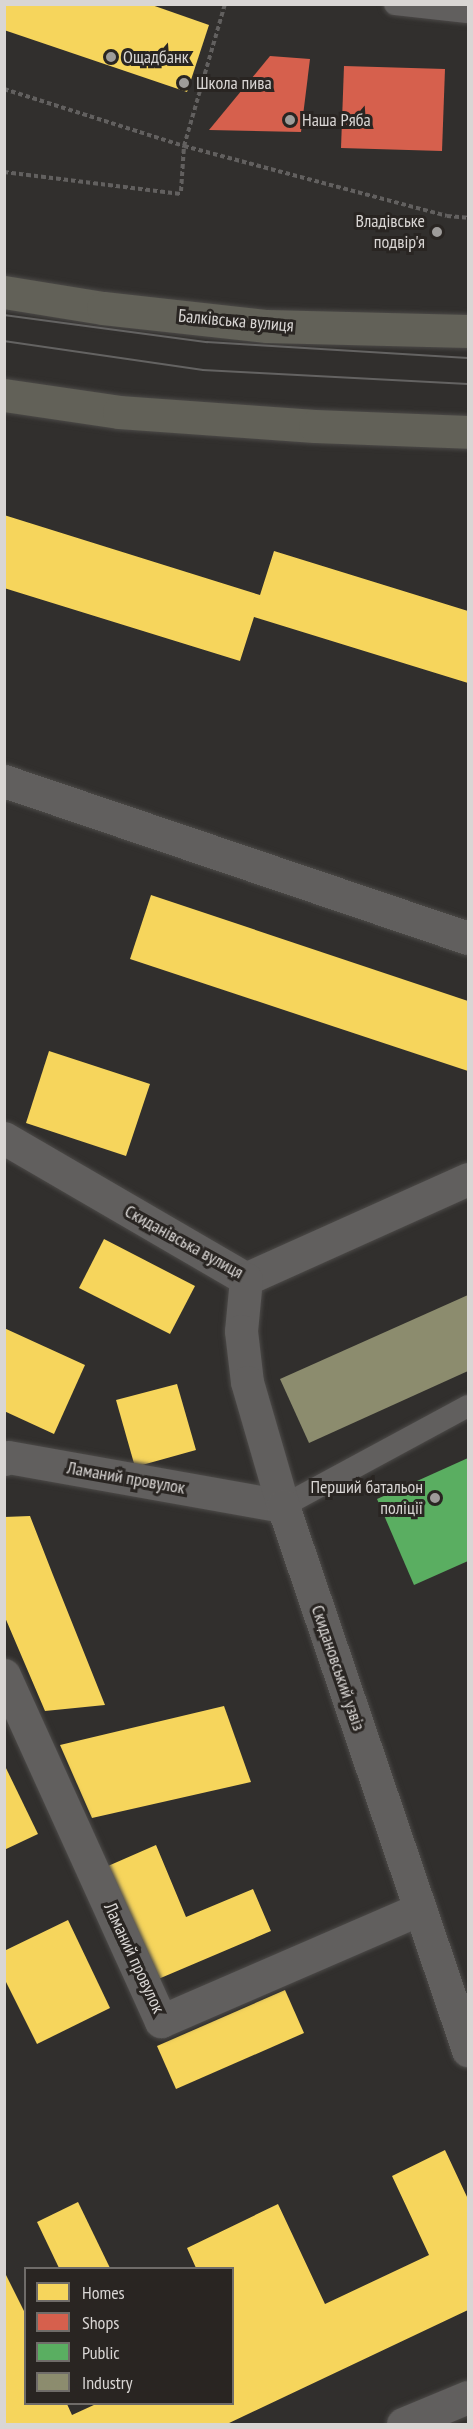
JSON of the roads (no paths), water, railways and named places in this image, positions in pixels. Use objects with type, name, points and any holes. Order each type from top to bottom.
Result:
[{"type":"main road","name":"Балківська вулиця","points":[[4,292],[103,308],[267,326],[468,331]]},
{"type":"main road","points":[[4,395],[119,412],[315,426],[468,432]]},
{"type":"street","points":[[4,782],[468,938]]},
{"type":"street","name":"Скиданівська вулиця","points":[[4,1138],[246,1279],[468,1179]]},
{"type":"street","name":"Скидановський узвіз","points":[[246,1279],[241,1331],[246,1382],[283,1506],[468,2050]]},
{"type":"street","name":"Ламаний провулок","points":[[4,1460],[8,1457],[283,1506]]},
{"type":"street","name":"Ламаний провулок","points":[[4,1675],[161,2020],[420,1909]]},
{"type":"street","points":[[403,2424],[468,2397]]},
{"type":"lane","points":[[395,4],[468,12]]},
{"type":"lane","points":[[283,1506],[468,1406]]},
{"type":"tram line","points":[[4,315],[207,342],[468,358]]},
{"type":"tram line","points":[[4,341],[203,370],[468,384]]},
{"type":"place","name":"Ощадбанк","points":[[111,57]]},
{"type":"place","name":"Школа пива","points":[[184,83]]},
{"type":"place","name":"Наша Ряба","points":[[290,120]]},
{"type":"place","name":"Владiвське подвiр'я","points":[[437,232]]},
{"type":"place","name":"Перший батальон поліції","points":[[435,1498]]}]
